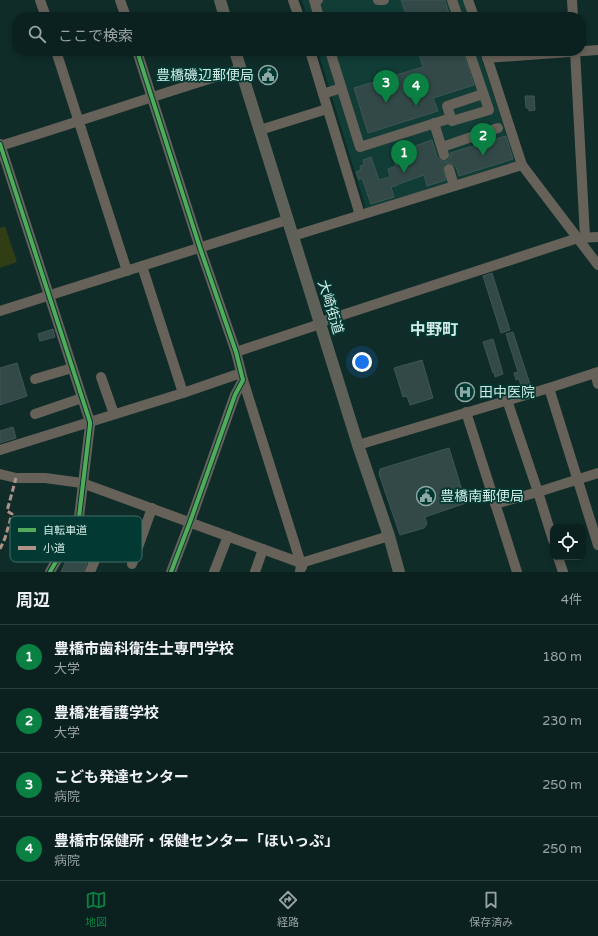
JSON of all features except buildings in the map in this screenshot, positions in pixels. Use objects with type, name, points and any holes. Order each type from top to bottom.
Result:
[{"type":"main road","points":[[220,0],[224,12]]},
{"type":"main road","name":"大崎街道","points":[[237,56],[292,236],[358,445],[389,536],[399,572]]},
{"type":"street","points":[[40,0],[44,12]]},
{"type":"street","points":[[120,0],[124,12]]},
{"type":"street","points":[[293,0],[297,12]]},
{"type":"street","points":[[318,0],[314,0],[318,12]]},
{"type":"street","points":[[378,0],[384,0]]},
{"type":"street","points":[[452,0],[456,12]]},
{"type":"street","points":[[468,0],[472,12]]},
{"type":"street","points":[[572,0],[573,12]]},
{"type":"street","points":[[586,51],[598,50]]},
{"type":"street","points":[[58,56],[127,271]]},
{"type":"street","points":[[139,56],[200,248],[236,352],[242,376],[302,569]]},
{"type":"street","points":[[312,56],[360,215]]},
{"type":"street","points":[[331,56],[360,147],[451,118]]},
{"type":"street","points":[[471,56],[483,94],[488,110],[452,121],[447,106],[483,94]]},
{"type":"street","points":[[487,56],[522,165],[581,238],[598,265]]},
{"type":"street","points":[[575,56],[581,238]]},
{"type":"street","points":[[79,516],[90,422],[0,145],[241,69]]},
{"type":"street","points":[[323,94],[341,88]]},
{"type":"street","points":[[260,130],[327,109]]},
{"type":"street","points":[[434,123],[443,151],[498,128]]},
{"type":"street","points":[[292,236],[522,165]]},
{"type":"street","points":[[449,169],[454,186]]},
{"type":"street","points":[[0,311],[288,220]]},
{"type":"street","points":[[236,352],[581,238],[598,236]]},
{"type":"street","points":[[142,266],[183,393]]},
{"type":"street","points":[[35,379],[72,368]]},
{"type":"street","points":[[358,445],[596,373],[598,384]]},
{"type":"street","points":[[0,450],[242,376]]},
{"type":"street","points":[[171,572],[242,376]]},
{"type":"street","points":[[100,377],[114,414]]},
{"type":"street","points":[[549,388],[598,545]]},
{"type":"street","points":[[35,414],[82,398]]},
{"type":"street","points":[[508,400],[550,530]]},
{"type":"street","points":[[466,412],[517,572]]},
{"type":"street","points":[[495,504],[598,473]]},
{"type":"street","points":[[0,474],[16,478],[45,478],[82,483],[263,549],[302,569],[389,536]]},
{"type":"street","points":[[142,536],[152,508]]},
{"type":"street","points":[[214,572],[228,536]]},
{"type":"street","points":[[255,572],[263,549]]},
{"type":"street","points":[[559,560],[563,572]]},
{"type":"street","points":[[50,572],[55,562]]},
{"type":"street","points":[[90,572],[94,562]]},
{"type":"shaded area","points":[[302,0],[463,0],[467,12],[306,12]]},
{"type":"shaded area","points":[[320,56],[481,56],[515,160],[514,163],[366,209]]},
{"type":"shaded area","points":[[5,226],[17,262],[0,268],[0,228]]},
{"type":"marked path","points":[[11,516],[12,514],[7,511],[16,478]]},
{"type":"marked path","points":[[0,549],[10,521]]},
{"type":"cycle path","points":[[139,56],[200,248],[236,352],[243,380],[235,395],[171,572]]},
{"type":"cycle path","points":[[0,144],[90,422],[79,516]]},
{"type":"cycle path","points":[[50,572],[56,562]]},
{"type":"place","name":"豊橋磯辺郵便局","points":[[268,75]]},
{"type":"place","name":"こども発達センター","points":[[386,103]]},
{"type":"place","name":"豊橋市保健所・保健センター「ほいっぷ」","points":[[416,106]]},
{"type":"place","name":"豊橋准看護学校","points":[[483,156]]},
{"type":"place","name":"豊橋市歯科衛生士専門学校","points":[[404,173]]},
{"type":"place","name":"田中医院","points":[[465,392]]},
{"type":"place","name":"豊橋南郵便局","points":[[426,496]]},
{"type":"district","name":"中野町","points":[[434,329]]}]
